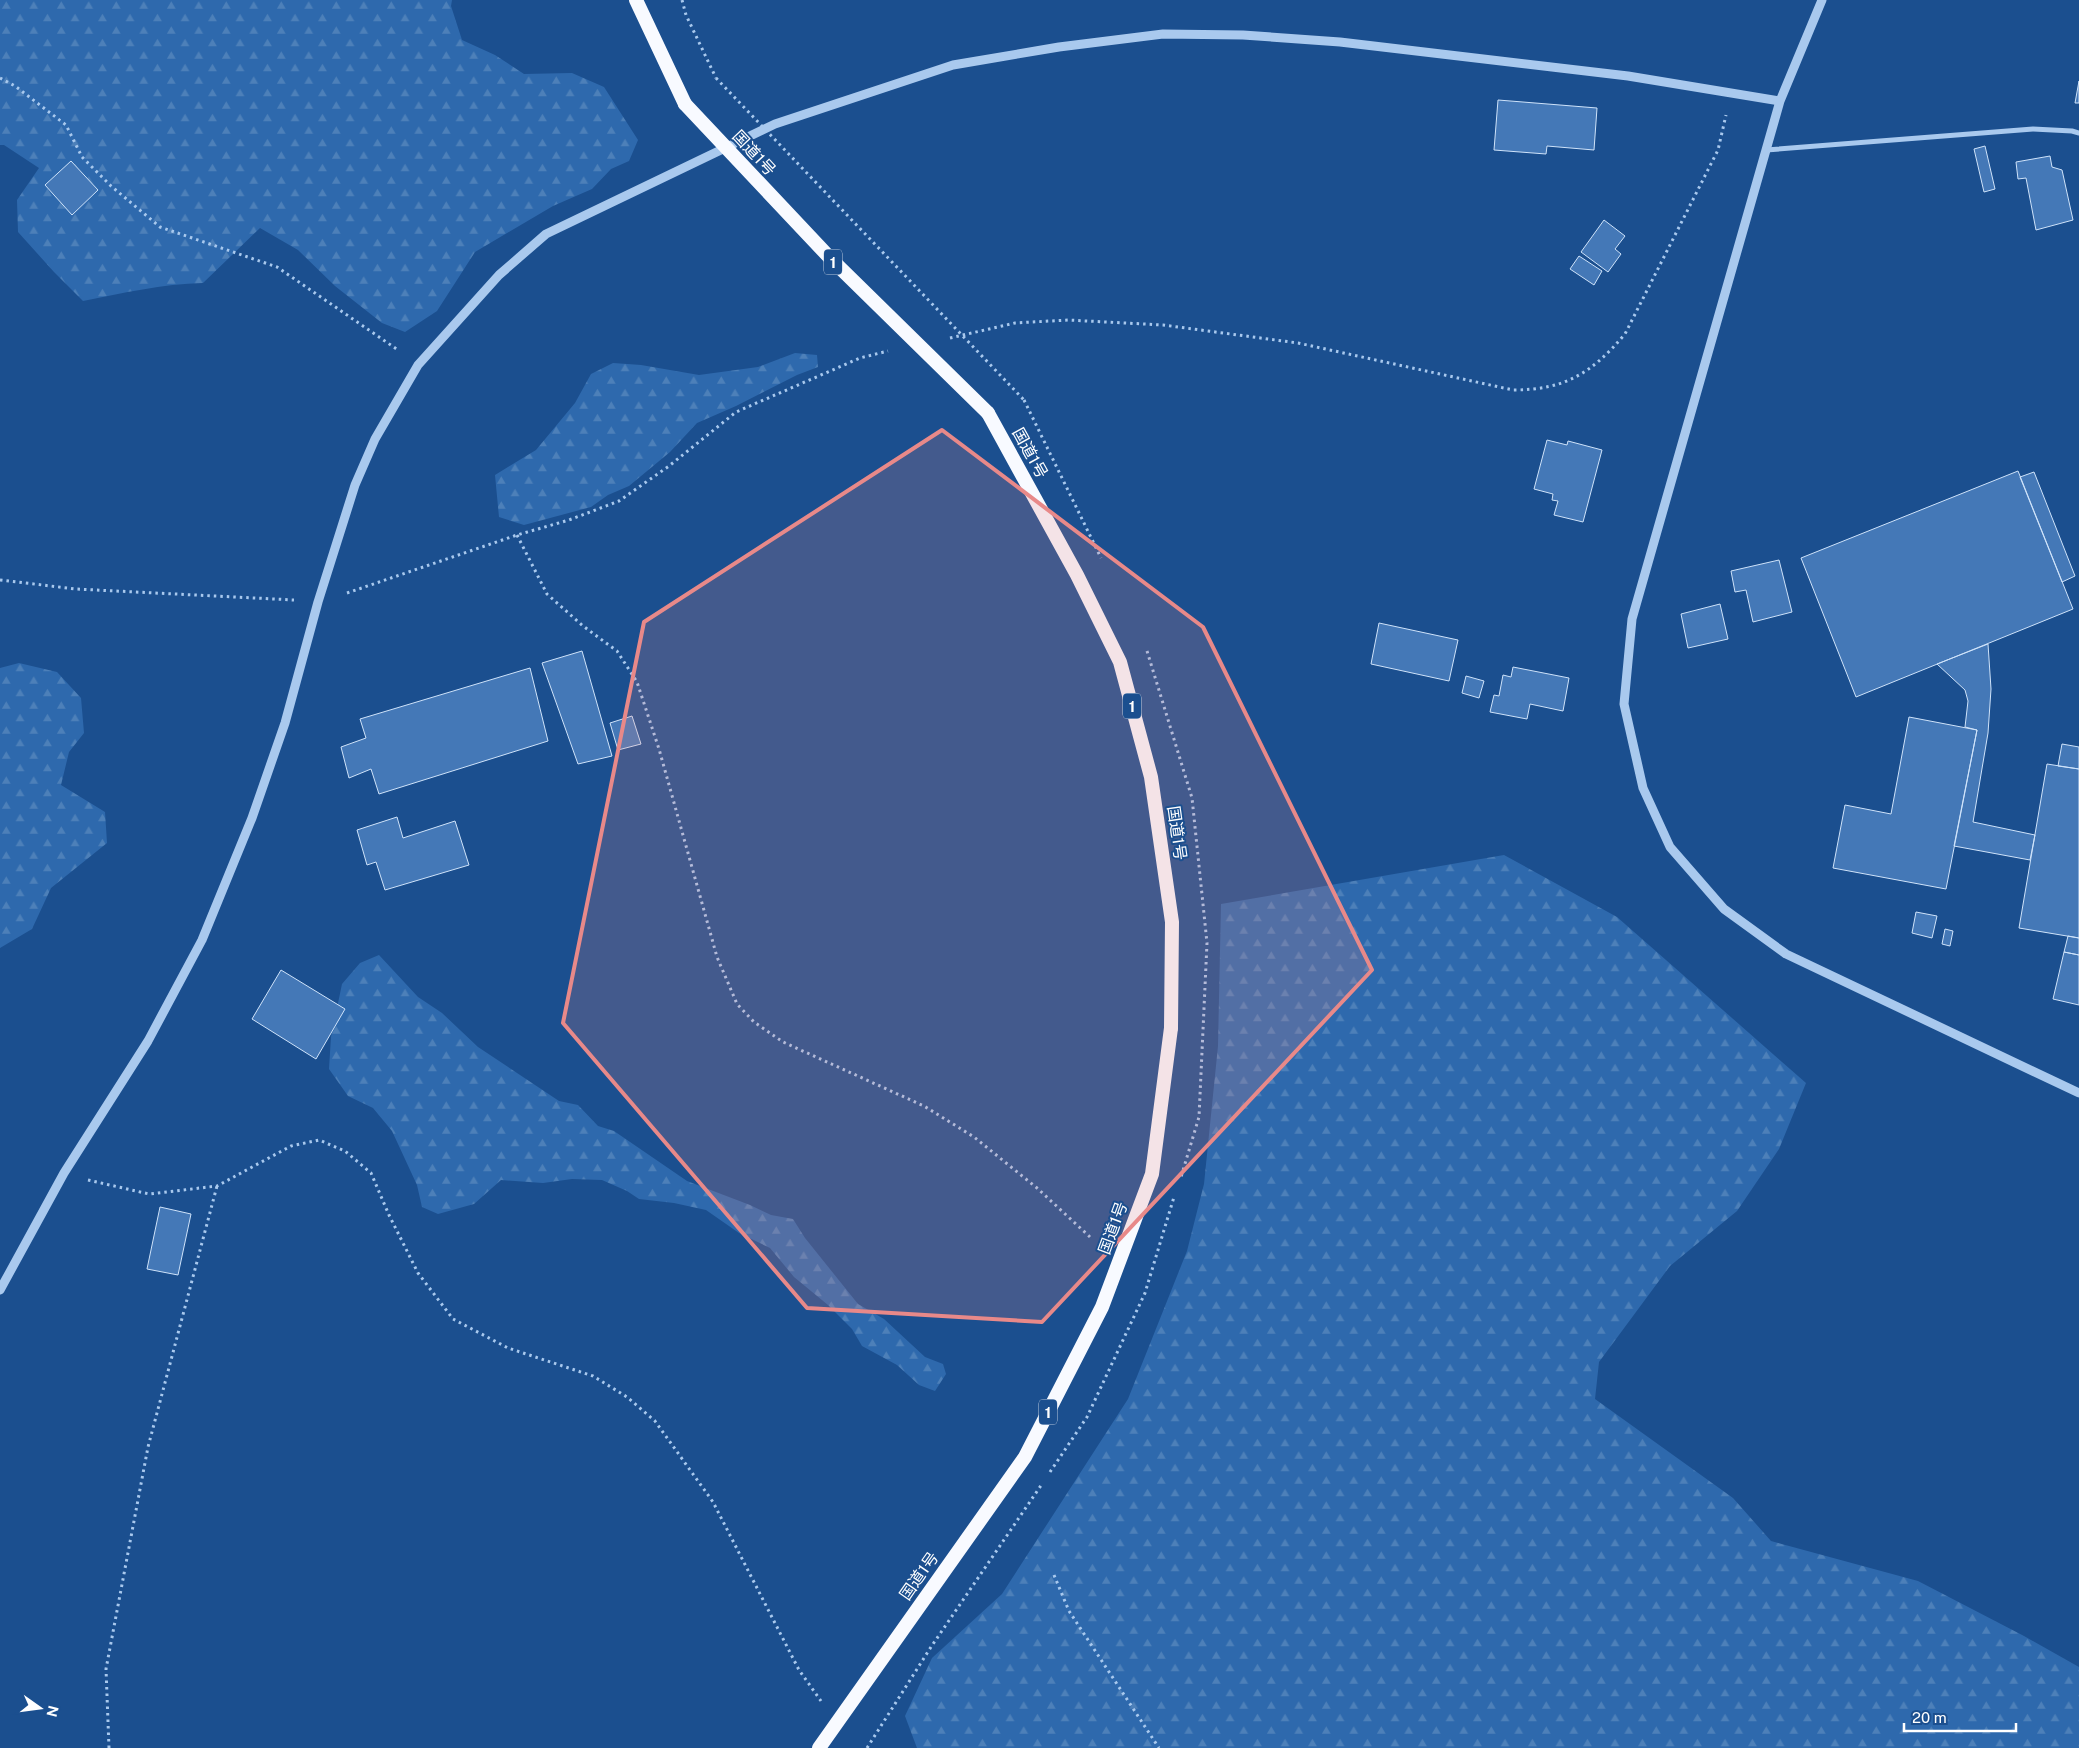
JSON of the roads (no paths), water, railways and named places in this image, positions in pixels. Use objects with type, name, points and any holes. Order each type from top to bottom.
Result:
[{"type":"highway","name":"国道1号","points":[[636,0],[684,104],[831,259],[988,414],[1077,575],[1120,662],[1152,776],[1172,922],[1171,1028],[1152,1174],[1102,1307],[1024,1456],[819,1748]]},
{"type":"street","points":[[1822,0],[1780,101],[1632,619],[1624,704],[1643,788],[1670,847],[1724,909],[1786,954],[2079,1093]]},
{"type":"street","points":[[0,1290],[64,1174],[148,1041],[202,940],[252,818],[285,723],[318,602],[355,485],[375,439],[418,365],[499,275],[546,234],[775,124],[952,65],[1059,47],[1163,34],[1244,35],[1340,42],[1618,75],[1780,101]]},
{"type":"street","points":[[1765,150],[2023,129],[2079,133]]}]
